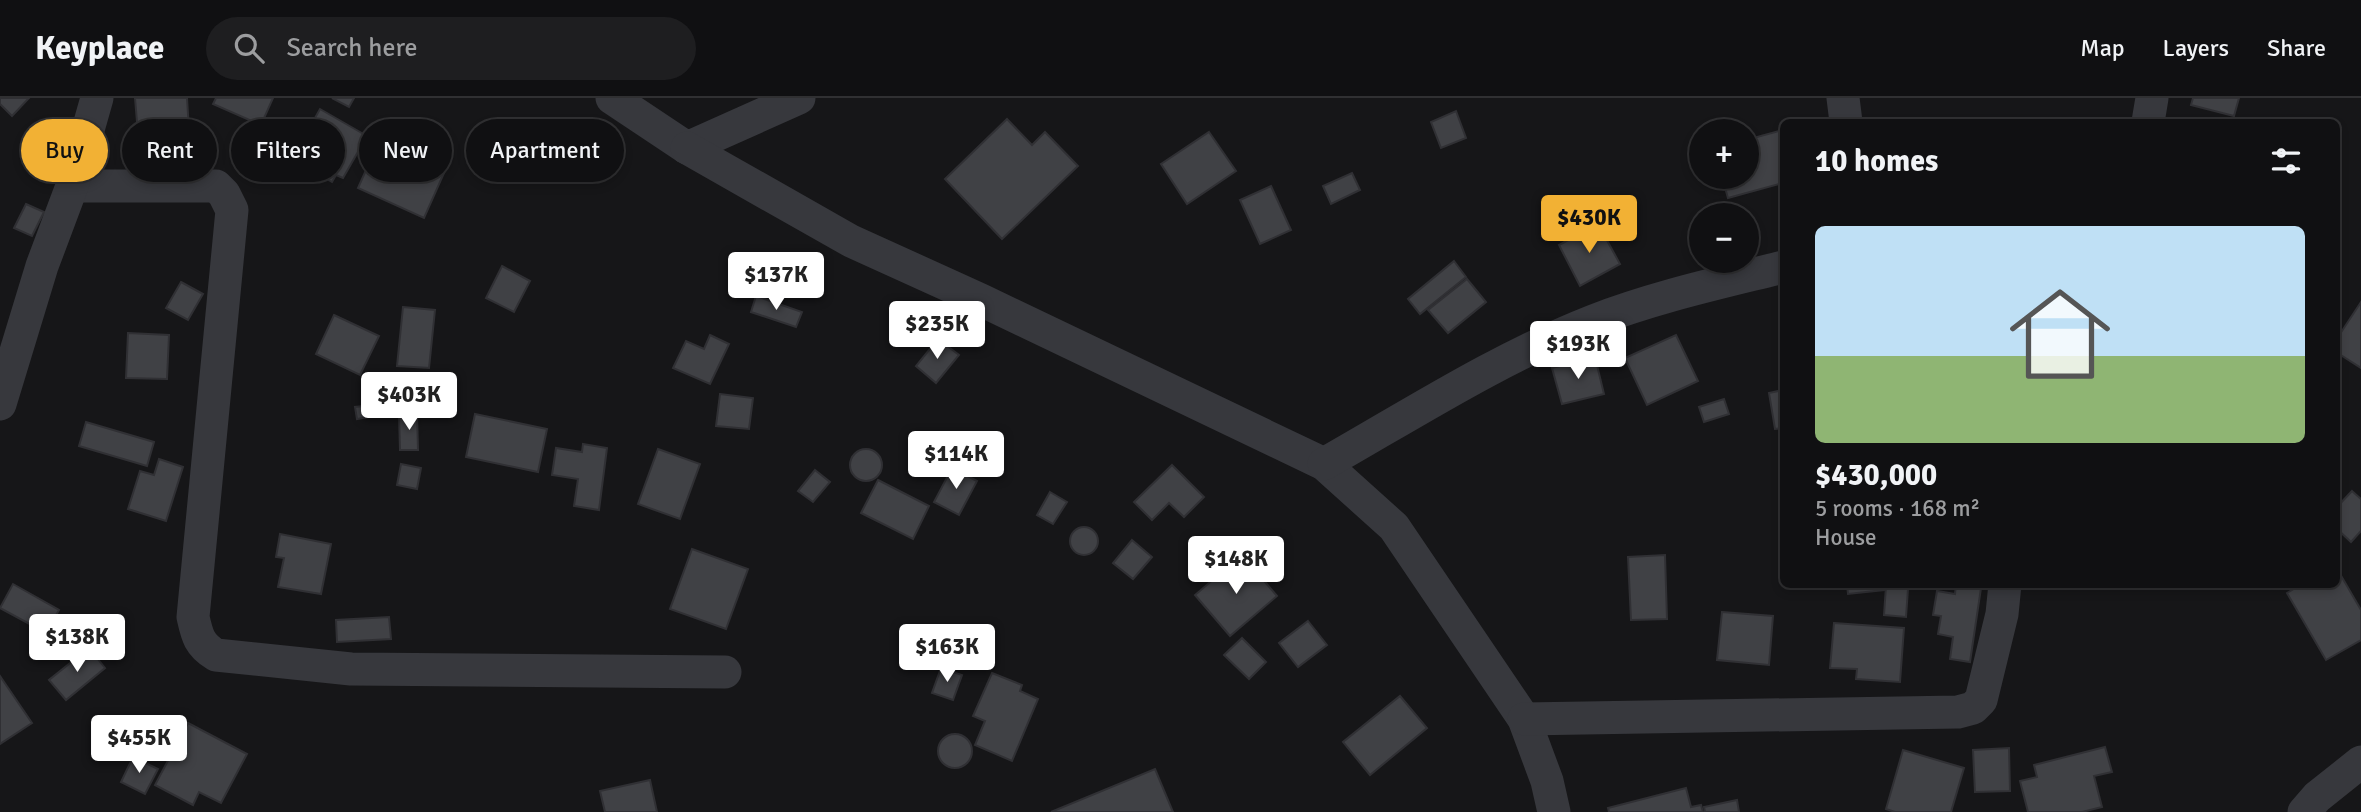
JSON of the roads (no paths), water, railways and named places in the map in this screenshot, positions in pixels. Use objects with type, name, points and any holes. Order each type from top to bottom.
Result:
[{"type":"street","points":[[0,404],[42,266],[72,186],[97,98]]},
{"type":"street","points":[[612,98],[687,148],[850,240],[1324,464],[1395,527],[1524,719],[1547,781],[1554,812]]},
{"type":"street","points":[[687,148],[799,98]]},
{"type":"street","points":[[1843,98],[1846,119]]},
{"type":"street","points":[[2148,119],[2152,98]]},
{"type":"street","points":[[72,186],[216,187],[224,194],[232,210],[193,617],[197,637],[203,647],[216,655],[351,669],[725,672]]},
{"type":"street","points":[[1324,464],[1502,363],[1591,322],[1656,299],[1780,268]]},
{"type":"street","points":[[1524,719],[1944,713],[1973,708],[1982,699],[2002,614],[2005,588]]},
{"type":"street","points":[[2304,812],[2317,797],[2361,762]]}]
